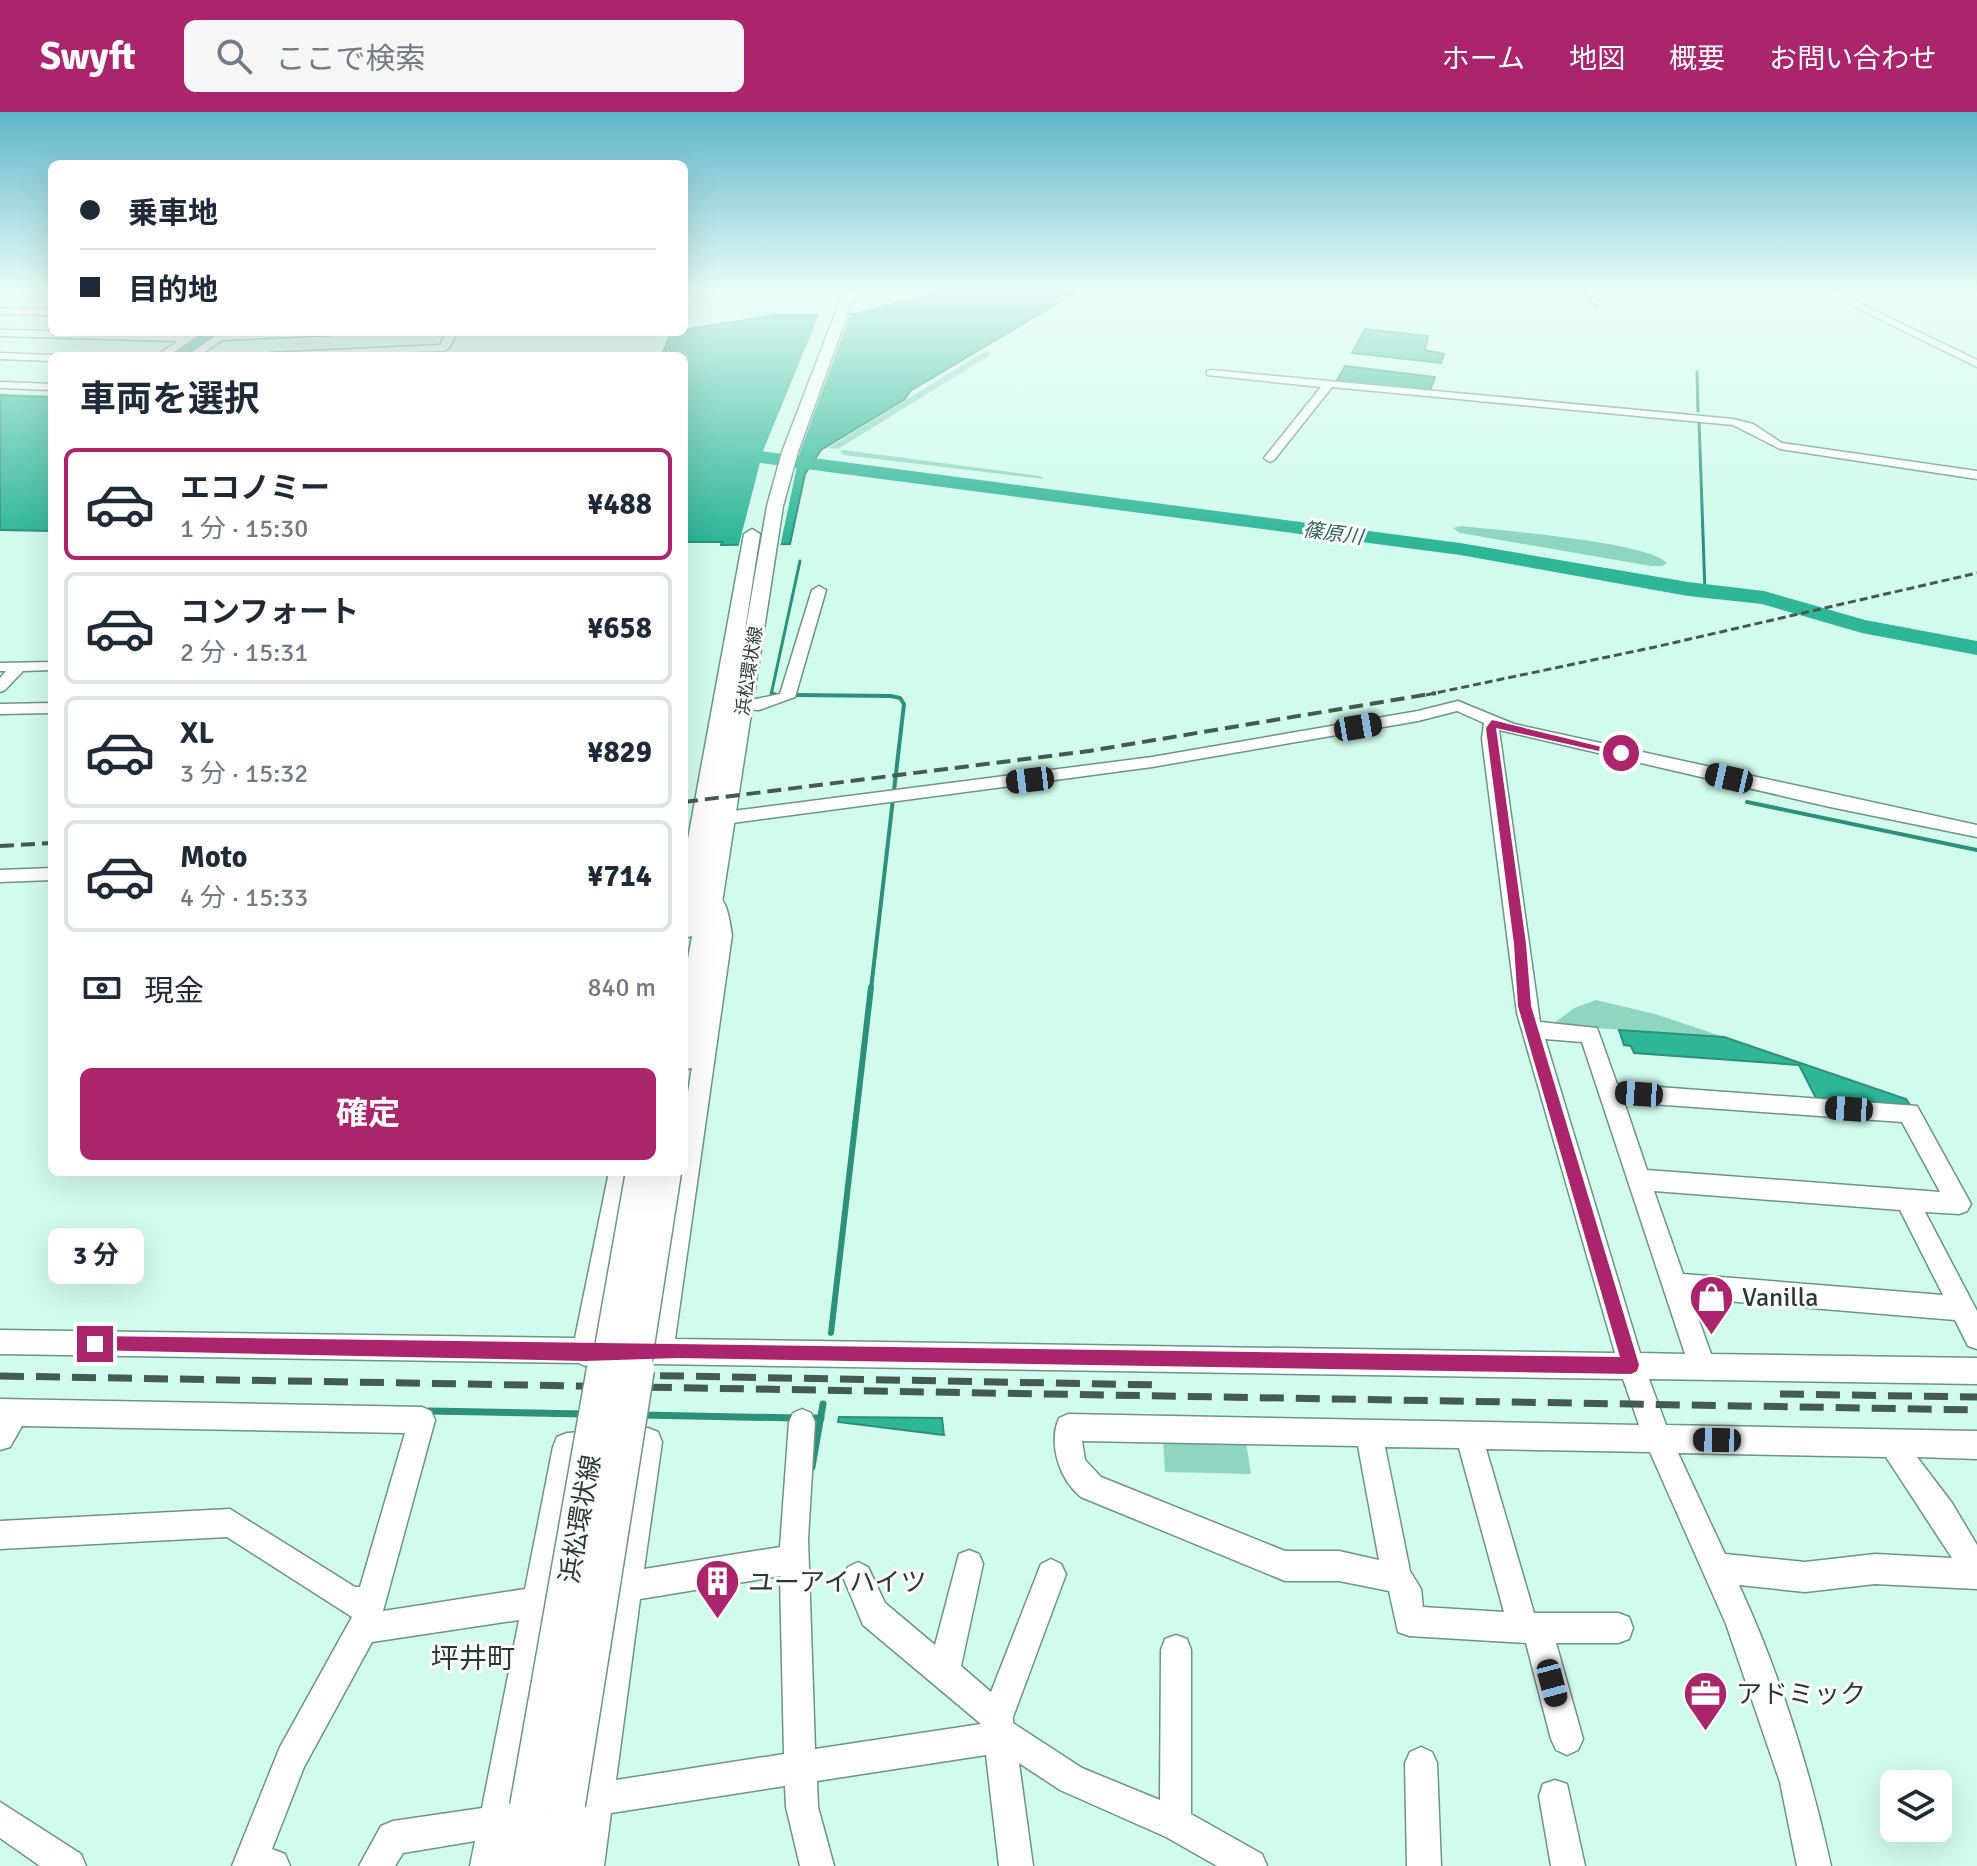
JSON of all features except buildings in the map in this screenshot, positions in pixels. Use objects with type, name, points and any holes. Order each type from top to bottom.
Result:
[{"type":"main road","name":"浜松環状線","points":[[771,460],[808,375]]},
{"type":"main road","name":"浜松環状線","points":[[688,1034],[725,818],[735,713],[758,551],[815,375]]},
{"type":"main road","name":"浜松環状線","points":[[756,516],[758,551]]},
{"type":"main road","name":"浜松環状線","points":[[688,882],[693,822],[735,713]]},
{"type":"main road","name":"浜松環状線","points":[[556,1866],[547,1808],[640,1176]]},
{"type":"main road","name":"浜松環状線","points":[[518,1866],[547,1808],[665,1176]]},
{"type":"street","points":[[1231,375],[1733,422],[1754,427],[1766,440],[1780,446],[1977,475]]},
{"type":"street","points":[[1270,458],[1329,384]]},
{"type":"street","points":[[0,385],[48,387]]},
{"type":"street","points":[[735,713],[787,697],[819,590]]},
{"type":"street","points":[[0,667],[48,666]]},
{"type":"street","points":[[0,687],[19,667]]},
{"type":"street","points":[[725,818],[1152,762],[1418,716],[1458,706],[1488,721],[1830,801],[1977,831]]},
{"type":"street","points":[[0,709],[48,708]]},
{"type":"street","points":[[1488,721],[1520,944],[1525,1006],[1631,1365],[1658,1439],[1719,1568],[1796,1782],[1814,1866]]},
{"type":"street","points":[[0,876],[48,874]]},
{"type":"street","points":[[688,1166],[722,935],[719,910],[710,897]]},
{"type":"street","points":[[1532,1030],[1590,1034],[1702,1367]]},
{"type":"street","points":[[1609,1092],[1909,1113],[1959,1204],[1639,1180]]},
{"type":"street","points":[[585,1353],[619,1176]]},
{"type":"street","points":[[661,1350],[687,1176]]},
{"type":"street","points":[[1907,1200],[1977,1337]]},
{"type":"street","points":[[1675,1285],[1963,1309]]},
{"type":"street","points":[[0,1342],[585,1353],[661,1350],[1977,1371]]},
{"type":"street","points":[[0,1437],[8,1412],[422,1420],[368,1614],[291,1758],[258,1864]]},
{"type":"street","points":[[802,1422],[794,1514],[800,1768],[804,1817],[817,1866]]},
{"type":"street","points":[[1397,1578],[1339,1566],[1285,1566],[1091,1487],[1080,1480],[1072,1468],[1068,1427],[1977,1445]]},
{"type":"street","points":[[1369,1433],[1397,1578],[1406,1589],[1409,1621],[1530,1628],[1618,1628]]},
{"type":"street","points":[[1469,1435],[1567,1739]]},
{"type":"street","points":[[487,1866],[547,1808],[627,1587],[648,1442],[567,1447],[538,1601],[547,1808],[587,1866]]},
{"type":"street","points":[[1894,1443],[1903,1461],[1942,1513],[1977,1574]]},
{"type":"street","points":[[0,1535],[230,1523],[368,1614],[377,1627],[794,1559]]},
{"type":"street","points":[[944,1672],[969,1564]]},
{"type":"street","points":[[1719,1568],[1786,1577],[1875,1569],[1977,1574]]},
{"type":"street","points":[[1016,1866],[998,1726],[1051,1574]]},
{"type":"street","points":[[858,1577],[874,1614],[944,1672],[1016,1740],[1071,1779],[1173,1823],[1250,1866]]},
{"type":"street","points":[[1173,1823],[1176,1805],[1176,1650]]},
{"type":"street","points":[[376,1866],[393,1838],[547,1808],[800,1768],[998,1726]]},
{"type":"street","points":[[1421,1763],[1424,1866]]},
{"type":"street","points":[[1555,1796],[1568,1866]]},
{"type":"street","points":[[0,1818],[69,1866]]},
{"type":"shaded area","points":[[688,375],[937,375],[910,391],[905,399],[821,450],[805,474],[790,544],[721,545],[722,542],[688,542]]},
{"type":"shaded area","points":[[947,375],[958,375],[838,449],[828,448]]},
{"type":"shaded area","points":[[1340,375],[1435,377],[1430,391],[1336,382]]},
{"type":"shaded area","points":[[0,395],[48,397],[48,531],[0,530]]},
{"type":"shaded area","points":[[840,451],[1044,479],[843,455]]},
{"type":"shaded area","points":[[1461,526],[1603,543],[1632,549],[1667,563],[1651,566],[1460,533],[1453,528]]},
{"type":"shaded area","points":[[1596,1000],[1655,1014],[1724,1037],[1552,1025],[1574,1008]]},
{"type":"shaded area","points":[[1619,1030],[1724,1037],[1906,1099],[1910,1105],[1816,1098],[1799,1065],[1634,1053],[1631,1046],[1624,1045]]},
{"type":"shaded area","points":[[839,1417],[942,1418],[944,1435],[838,1422]]},
{"type":"shaded area","points":[[1163,1440],[1246,1442],[1251,1474],[1165,1472]]},
{"type":"pier","points":[[794,375],[828,375],[800,452],[780,547],[738,548],[763,451]]},
{"type":"waterway","points":[[1697,375],[1698,411]]},
{"type":"waterway","points":[[1699,421],[1705,592]]},
{"type":"waterway","name":"篠原川","points":[[688,448],[1460,549],[1688,589],[1764,598],[1862,626],[1977,648]]},
{"type":"waterway","points":[[771,695],[800,561]]},
{"type":"waterway","points":[[772,693],[776,695]]},
{"type":"waterway","points":[[795,695],[891,696],[900,698],[904,704],[871,989]]},
{"type":"waterway","points":[[1747,802],[1977,850]]},
{"type":"waterway","points":[[831,1333],[871,987]]},
{"type":"waterway","points":[[821,1418],[823,1404]]},
{"type":"waterway","points":[[429,1411],[584,1414]]},
{"type":"waterway","points":[[642,1415],[796,1418]]},
{"type":"waterway","points":[[810,1418],[821,1418]]},
{"type":"waterway","points":[[812,1467],[821,1418]]},
{"type":"railway","points":[[1434,693],[1655,647],[1977,573]]},
{"type":"railway","points":[[688,801],[1089,751],[1434,693]]},
{"type":"railway","points":[[1426,695],[1434,693]]},
{"type":"railway","points":[[0,846],[48,843]]},
{"type":"railway","points":[[624,1375],[1160,1385]]},
{"type":"railway","points":[[0,1376],[1977,1410]]},
{"type":"railway","points":[[1780,1394],[1977,1397]]},
{"type":"place","name":"Vanilla","points":[[1711,1336]]},
{"type":"place","name":"ユーアイハイツ","points":[[717,1621]]},
{"type":"place","name":"アドミック","points":[[1705,1733]]},
{"type":"district","name":"坪井町","points":[[473,1658]]},
{"type":"route","points":[[95,1344],[1631,1365],[1525,1006],[1520,944],[1490,739],[1492,723],[1621,753]]}]
